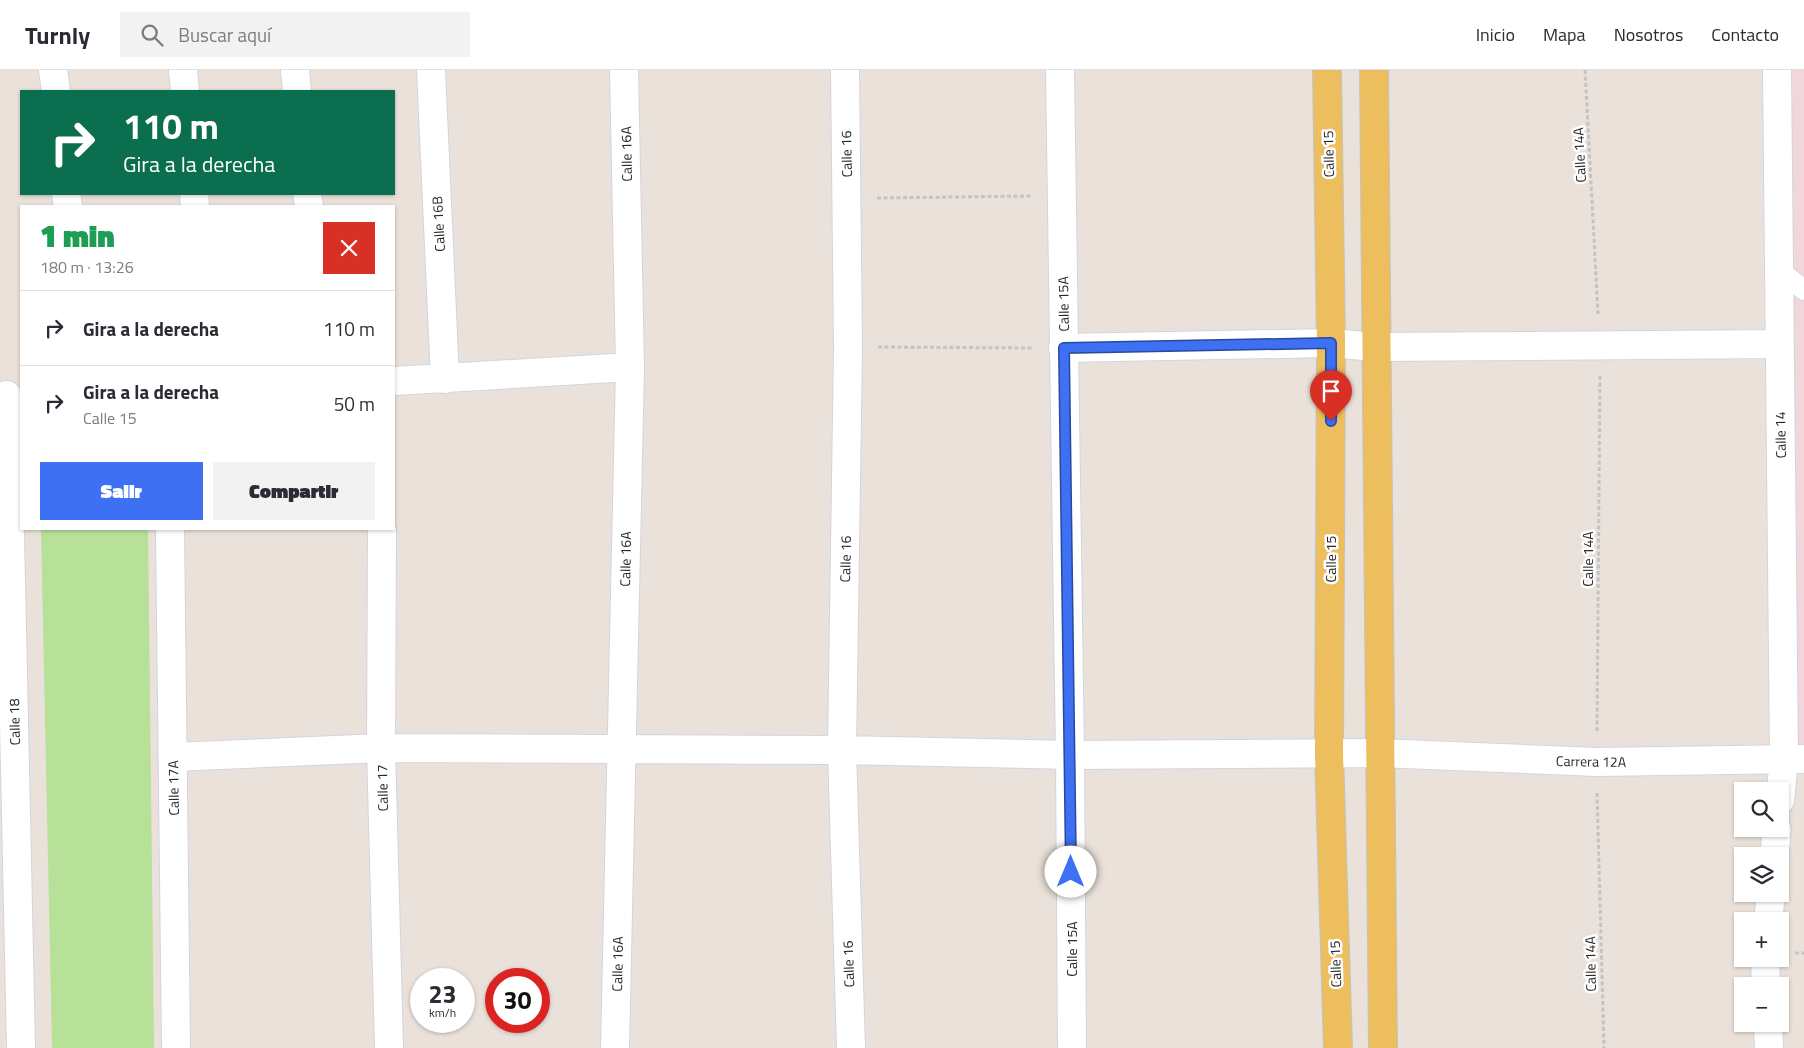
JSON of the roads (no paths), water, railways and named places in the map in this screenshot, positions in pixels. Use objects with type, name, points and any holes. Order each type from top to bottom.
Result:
[{"type":"main road","name":"Calle 15","points":[[1327,70],[1331,343],[1329,754],[1338,1048]]},
{"type":"main road","points":[[1374,70],[1375,347],[1383,1048]]},
{"type":"street","points":[[53,70],[56,90]]},
{"type":"street","points":[[183,70],[185,90]]},
{"type":"street","points":[[295,70],[297,90]]},
{"type":"street","name":"Calle 16B","points":[[431,70],[444,379]]},
{"type":"street","name":"Calle 16A","points":[[615,1048],[630,367],[624,70]]},
{"type":"street","name":"Calle 16","points":[[845,70],[848,347],[842,750],[851,1048]]},
{"type":"street","name":"Calle 15A","points":[[1060,70],[1070,755],[1072,1048]]},
{"type":"street","name":"Calle 14","points":[[1777,70],[1780,271],[1779,344],[1794,759],[1786,782]]},
{"type":"street","points":[[1064,348],[1331,343],[1375,347],[1600,347],[1779,344]]},
{"type":"street","points":[[395,381],[630,367]]},
{"type":"street","name":"Calle 18","points":[[9,395],[8,781],[10,960],[21,1048]]},
{"type":"street","name":"Calle 17A","points":[[170,530],[176,1048]]},
{"type":"street","name":"Calle 17","points":[[382,530],[381,748],[389,1048]]},
{"type":"street","name":"Carrera 12A","points":[[173,757],[381,748],[621,748],[1070,755],[1379,753],[1597,762],[1794,759]]},
{"type":"street","points":[[1768,1032],[1769,1048]]},
{"type":"lane","points":[[1780,271],[1804,290]]}]
